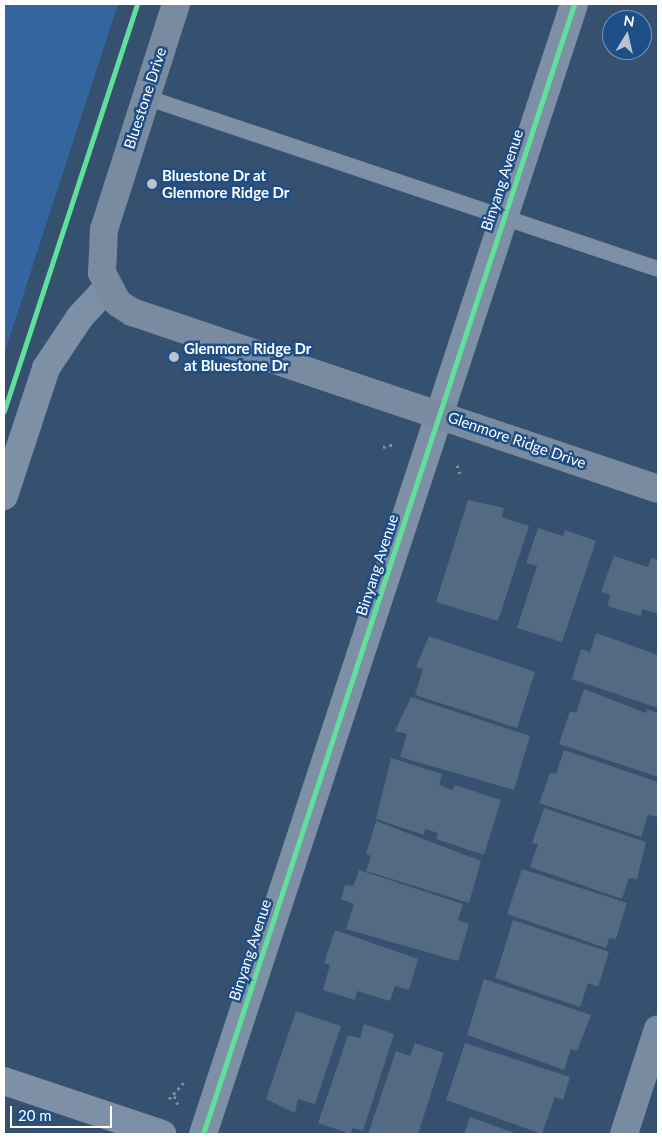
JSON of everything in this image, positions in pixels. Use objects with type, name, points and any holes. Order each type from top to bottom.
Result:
[{"type":"street","name":"Bluestone Drive","points":[[107,288],[100,251],[114,193],[176,4]]},
{"type":"street","name":"Binyang Avenue","points":[[203,1134],[574,4]]},
{"type":"street","name":"Glenmore Ridge Drive","points":[[107,288],[118,303],[132,312],[440,413],[658,489]]},
{"type":"street","points":[[4,496],[46,368],[80,317],[107,288]]},
{"type":"street","points":[[624,1134],[658,1029]]},
{"type":"street","points":[[4,1081],[162,1134]]},
{"type":"lane","points":[[145,97],[658,269]]},
{"type":"path","points":[[383,447],[395,444]]},
{"type":"path","points":[[457,464],[460,477]]},
{"type":"path","points":[[169,1099],[174,1096],[188,1074]]},
{"type":"path","points":[[174,1096],[179,1107]]},
{"type":"shaded area","points":[[4,4],[118,4],[4,354]]},
{"type":"building","points":[[468,500],[504,508],[502,517],[529,526],[498,621],[436,602]]},
{"type":"building","points":[[538,528],[563,536],[565,530],[596,541],[562,642],[517,628],[537,566],[526,563]]},
{"type":"building","points":[[614,556],[648,567],[651,558],[658,560],[658,614],[642,609],[641,616],[607,606],[611,595],[601,592]]},
{"type":"building","points":[[596,633],[658,655],[658,708],[572,679],[581,649],[590,652]]},
{"type":"building","points":[[429,636],[535,672],[517,728],[415,695],[423,669],[416,667]]},
{"type":"building","points":[[584,689],[646,713],[647,709],[658,713],[658,777],[559,744],[570,711],[576,713]]},
{"type":"building","points":[[411,697],[530,736],[514,790],[400,757],[407,734],[395,731]]},
{"type":"building","points":[[564,750],[658,782],[658,817],[648,815],[641,837],[539,803],[550,773],[556,774]]},
{"type":"building","points":[[391,758],[442,774],[439,785],[452,790],[455,785],[501,800],[484,855],[436,839],[438,833],[425,829],[424,835],[376,819]]},
{"type":"building","points":[[544,808],[646,842],[637,879],[629,878],[622,899],[530,867],[538,844],[532,843]]},
{"type":"building","points":[[376,821],[481,861],[469,903],[366,871],[371,856],[366,854]]},
{"type":"building","points":[[522,869],[627,903],[616,939],[609,938],[606,948],[507,914]]},
{"type":"building","points":[[359,870],[463,904],[458,920],[469,924],[458,961],[346,929],[354,904],[341,899],[345,885],[353,886]]},
{"type":"building","points":[[513,920],[609,952],[598,987],[588,983],[580,1007],[495,978]]},
{"type":"building","points":[[335,930],[418,959],[409,990],[395,986],[390,1001],[357,991],[355,1000],[323,990],[330,965],[324,963]]},
{"type":"building","points":[[484,979],[591,1015],[577,1051],[571,1049],[564,1070],[467,1035]]},
{"type":"building","points":[[296,1011],[341,1026],[315,1104],[298,1099],[295,1113],[266,1099]]},
{"type":"building","points":[[364,1024],[394,1034],[363,1131],[352,1128],[351,1134],[318,1123],[348,1035],[360,1038]]},
{"type":"building","points":[[415,1043],[444,1053],[418,1134],[368,1134],[396,1051],[410,1056]]},
{"type":"building","points":[[465,1043],[570,1077],[563,1100],[555,1097],[542,1134],[446,1100]]},
{"type":"building","points":[[470,1117],[518,1134],[464,1134]]},
{"type":"cycle path","points":[[4,411],[137,4]]},
{"type":"cycle path","points":[[203,1134],[574,4]]},
{"type":"place","name":"Bluestone Dr at Glenmore Ridge Dr","points":[[152,184]]},
{"type":"place","name":"Glenmore Ridge Dr at Bluestone Dr","points":[[174,357]]}]
